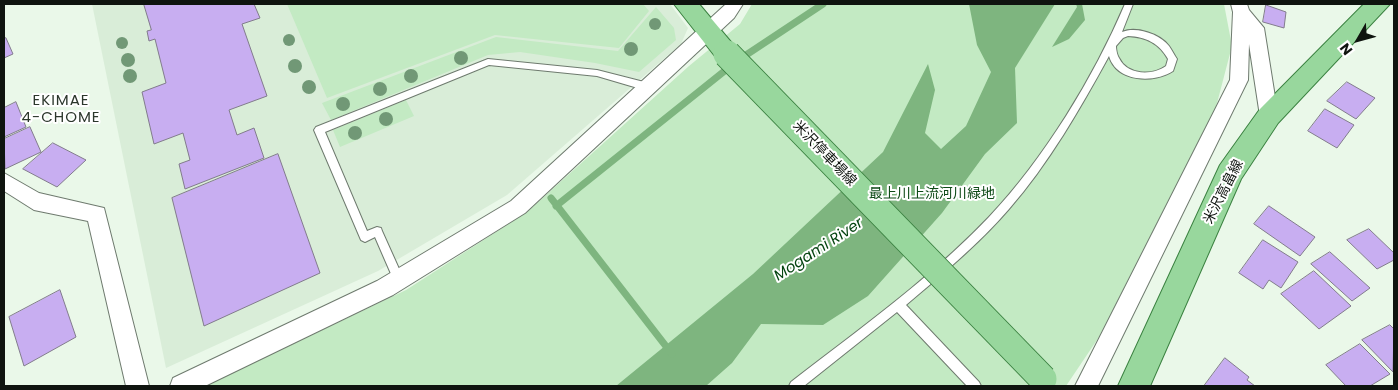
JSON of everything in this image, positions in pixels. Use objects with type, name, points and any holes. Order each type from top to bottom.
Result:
[{"type":"main road","name":"米沢停車場線","points":[[686,4],[727,54],[1047,383]]},
{"type":"main road","name":"米沢高畠線","points":[[1134,386],[1230,173],[1269,116],[1378,4]]},
{"type":"street","points":[[181,386],[399,280],[518,207],[708,33],[728,14],[735,4]]},
{"type":"street","points":[[1240,8],[1255,28],[1269,116]]},
{"type":"street","points":[[1086,386],[1239,80],[1240,8]]},
{"type":"street","points":[[4,181],[34,201],[97,214],[138,386]]},
{"type":"lane","points":[[796,386],[898,305],[972,241],[1019,190],[1085,92],[1113,42],[1129,4]]},
{"type":"lane","points":[[1128,33],[1146,35],[1155,39],[1169,50],[1172,57],[1170,70],[1156,77],[1147,77],[1128,71],[1114,59],[1113,42],[1128,33]]},
{"type":"lane","points":[[399,280],[377,231],[365,237],[319,130],[488,62],[597,73],[648,87]]},
{"type":"lane","points":[[898,305],[975,386]]},
{"type":"shaded area","points":[[92,4],[670,4],[688,28],[681,44],[507,195],[378,271],[166,368]]},
{"type":"green space","points":[[287,4],[643,4],[649,11],[619,48],[495,35],[327,98]]},
{"type":"green space","name":"最上川上流河川緑地","points":[[752,4],[1224,4],[1232,46],[1216,107],[1099,337],[1066,386],[198,386],[272,354],[406,290],[527,212],[689,66],[740,24]]},
{"type":"green space","points":[[656,7],[674,28],[676,40],[639,72],[595,63],[520,52],[488,55],[331,120],[322,103],[496,37],[618,51]]},
{"type":"green space","points":[[406,100],[414,116],[340,147],[333,130]]},
{"type":"water","name":"Mogami River","points":[[969,4],[1055,4],[1015,68],[1017,123],[985,154],[942,213],[868,296],[823,325],[761,324],[732,363],[706,386],[616,386],[753,274],[883,152],[928,64],[935,90],[925,133],[941,149],[966,126],[991,72],[977,45]]},
{"type":"water","points":[[1076,4],[1082,4],[1085,20],[1069,39],[1052,47],[1077,7]]},
{"type":"building","points":[[144,4],[254,4],[260,18],[242,24],[267,96],[229,110],[237,135],[254,128],[264,158],[185,189],[179,164],[190,160],[183,133],[154,144],[142,92],[166,83],[155,39],[149,41],[147,31],[151,30]]},
{"type":"building","points":[[1266,5],[1286,12],[1284,28],[1263,22]]},
{"type":"building","points":[[6,38],[13,54],[4,58],[4,39]]},
{"type":"building","points":[[1347,82],[1375,98],[1356,119],[1327,101]]},
{"type":"building","points":[[16,102],[26,127],[4,137],[4,108]]},
{"type":"building","points":[[1325,109],[1354,125],[1337,148],[1308,131]]},
{"type":"building","points":[[30,127],[41,152],[5,169],[4,139]]},
{"type":"building","points":[[53,143],[86,160],[57,187],[23,169]]},
{"type":"building","points":[[278,154],[320,273],[204,326],[172,198]]},
{"type":"building","points":[[1269,206],[1315,237],[1300,256],[1254,224]]},
{"type":"building","points":[[1369,229],[1394,253],[1394,260],[1377,269],[1347,240]]},
{"type":"building","points":[[1263,240],[1298,262],[1281,288],[1269,280],[1263,289],[1239,273]]},
{"type":"building","points":[[1330,252],[1370,288],[1352,301],[1311,264]]},
{"type":"building","points":[[1314,271],[1351,306],[1319,329],[1281,294]]},
{"type":"building","points":[[60,290],[76,337],[24,366],[9,317]]},
{"type":"building","points":[[1390,325],[1394,329],[1393,372],[1362,340]]},
{"type":"building","points":[[1360,344],[1390,374],[1370,386],[1346,386],[1326,365]]},
{"type":"building","points":[[1225,358],[1249,377],[1247,380],[1255,386],[1204,386]]},
{"type":"waterway","points":[[740,59],[823,4]]},
{"type":"waterway","points":[[557,205],[732,65]]},
{"type":"waterway","points":[[551,198],[557,205]]},
{"type":"waterway","points":[[557,205],[672,354]]},
{"type":"district","name":"EKIMAE 4-CHOME","points":[[61,110]]}]
